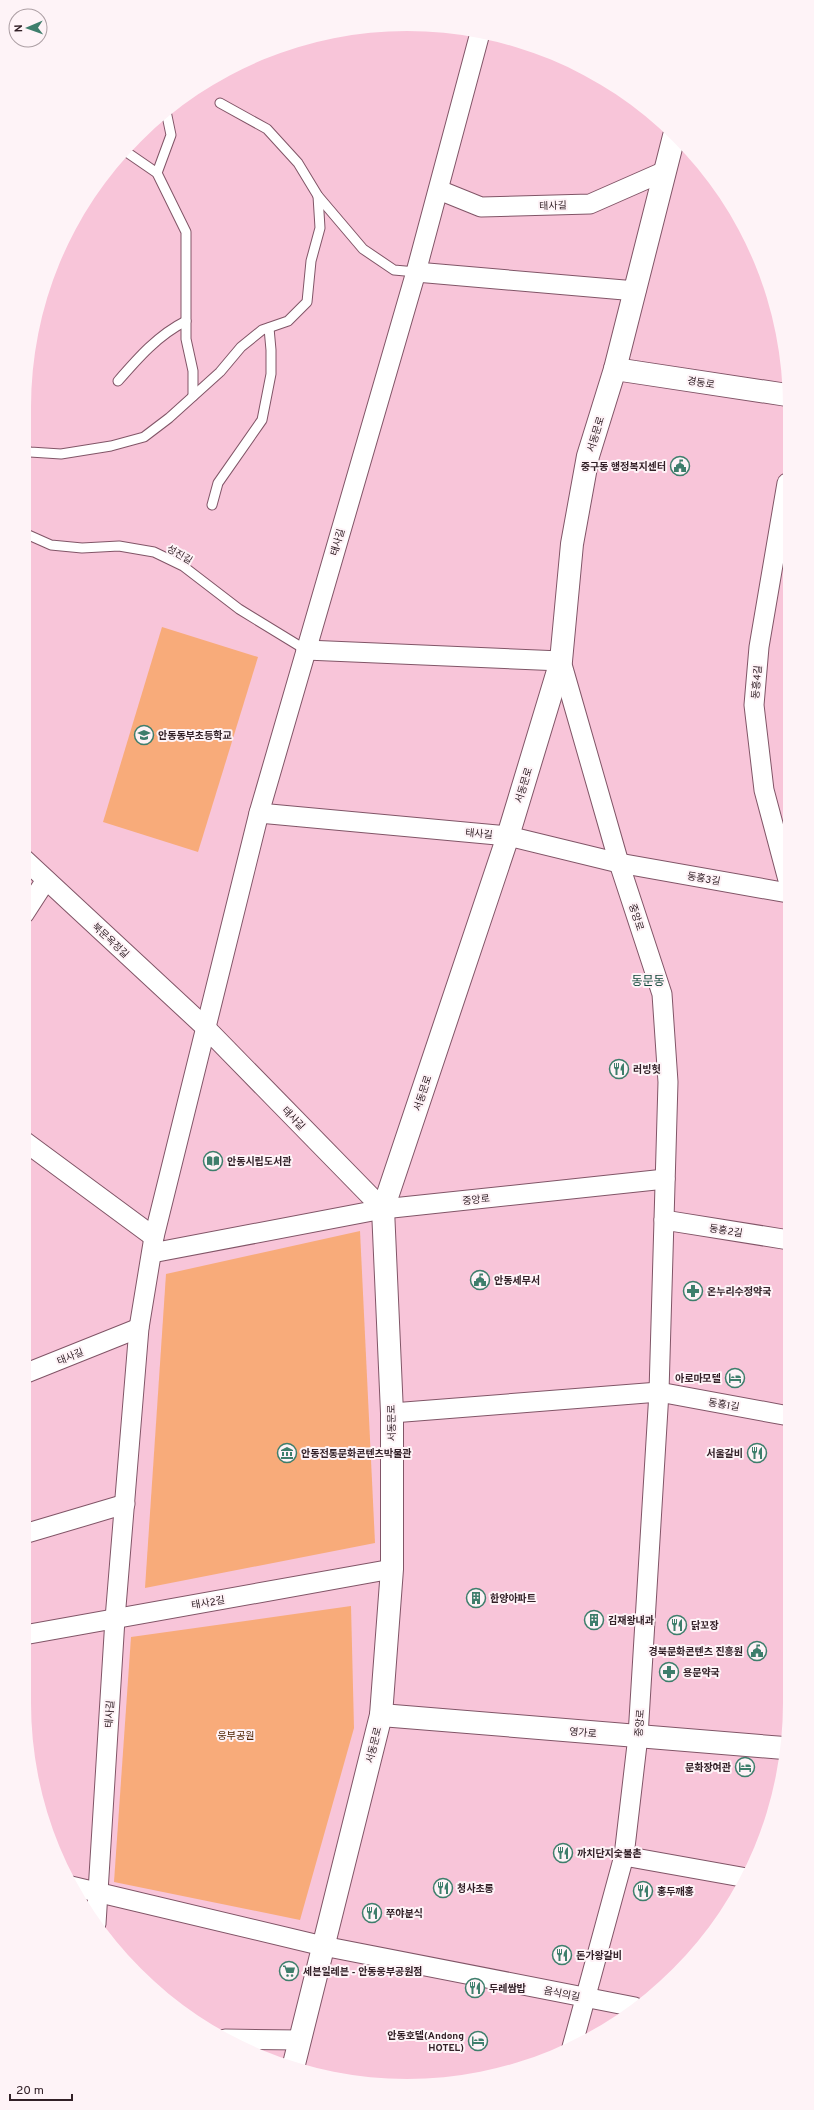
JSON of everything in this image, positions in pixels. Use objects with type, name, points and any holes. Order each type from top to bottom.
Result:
[{"type":"street","name":"태사길","points":[[97,1915],[115,1619],[139,1328],[153,1245],[205,1027],[259,813],[416,272],[479,38]]},
{"type":"street","name":"서동문로","points":[[295,2062],[381,1715],[392,1569],[392,1413],[383,1209],[508,836],[561,661],[572,544],[587,463],[615,369],[636,290],[673,141]]},
{"type":"street","name":"태사길","points":[[439,190],[481,208],[590,204],[664,171]]},
{"type":"street","points":[[416,272],[636,290]]},
{"type":"street","name":"경동로","points":[[615,369],[782,394]]},
{"type":"street","name":"동흥4길","points":[[783,506],[759,647],[754,705],[764,790],[783,861]]},
{"type":"street","points":[[306,650],[561,661]]},
{"type":"street","name":"중앙로","points":[[561,661],[619,863],[662,994],[668,1082],[659,1392],[638,1736],[624,1856],[574,2039]]},
{"type":"street","name":"태사길","points":[[259,813],[508,836],[619,863]]},
{"type":"street","name":"동흥3길","points":[[619,863],[783,892]]},
{"type":"street","name":"북문옥정길","points":[[31,866],[205,1027]]},
{"type":"street","points":[[31,903],[46,880]]},
{"type":"street","name":"태사길","points":[[205,1027],[383,1209]]},
{"type":"street","points":[[31,1147],[153,1245]]},
{"type":"street","name":"중앙로","points":[[153,1245],[383,1209],[665,1180]]},
{"type":"street","name":"동흥2길","points":[[664,1220],[783,1239]]},
{"type":"street","name":"태사길","points":[[31,1371],[139,1328]]},
{"type":"street","points":[[392,1413],[659,1392]]},
{"type":"street","name":"동흥1길","points":[[659,1392],[783,1415]]},
{"type":"street","points":[[31,1532],[125,1504]]},
{"type":"street","name":"태사2길","points":[[31,1634],[392,1569]]},
{"type":"street","name":"영가로","points":[[381,1715],[780,1748]]},
{"type":"street","points":[[624,1856],[740,1877]]},
{"type":"street","name":"음식의길","points":[[80,1888],[323,1946],[629,2006]]},
{"type":"street","points":[[239,2039],[300,2040]]},
{"type":"lane","points":[[220,102],[266,129],[298,163],[318,196],[363,249],[394,270],[416,272]]},
{"type":"lane","points":[[157,172],[171,135],[167,117]]},
{"type":"lane","points":[[129,154],[157,172],[186,232],[186,339],[193,371],[193,396]]},
{"type":"lane","points":[[31,452],[61,454],[111,446],[144,437],[169,418],[220,372],[241,347],[262,330],[288,321],[307,302],[311,260],[320,228],[318,196]]},
{"type":"lane","points":[[118,381],[142,354],[170,328],[186,321]]},
{"type":"lane","points":[[212,505],[218,483],[262,420],[271,374],[269,328]]},
{"type":"lane","name":"성진길","points":[[31,536],[51,545],[82,548],[120,546],[154,552],[183,566],[238,609],[306,650]]},
{"type":"green space","points":[[162,627],[258,657],[198,852],[103,822]]},
{"type":"green space","points":[[360,1231],[375,1543],[145,1588],[166,1274]]},
{"type":"green space","name":"웅부공원","points":[[351,1606],[354,1728],[300,1920],[114,1882],[131,1637]]},
{"type":"place","name":"중구동 행정복지센터","points":[[680,466]]},
{"type":"place","name":"안동동부초등학교","points":[[144,735]]},
{"type":"place","name":"러빙헛","points":[[619,1069]]},
{"type":"place","name":"안동시립도서관","points":[[213,1161]]},
{"type":"place","name":"안동세무서","points":[[480,1280]]},
{"type":"place","name":"온누리수정약국","points":[[693,1291]]},
{"type":"place","name":"아로마모텔","points":[[735,1378]]},
{"type":"place","name":"안동전통문화콘텐츠박물관","points":[[287,1453]]},
{"type":"place","name":"서울갈비","points":[[757,1453]]},
{"type":"place","name":"한양아파트","points":[[476,1598]]},
{"type":"place","name":"김재왕내과","points":[[594,1620]]},
{"type":"place","name":"닭꼬장","points":[[677,1625]]},
{"type":"place","name":"경북문화콘텐츠 진흥원","points":[[757,1651]]},
{"type":"place","name":"용문약국","points":[[669,1672]]},
{"type":"place","name":"문화장여관","points":[[745,1767]]},
{"type":"place","name":"까치단지숯불촌","points":[[563,1853]]},
{"type":"place","name":"청사초롱","points":[[443,1888]]},
{"type":"place","name":"홍두깨홍","points":[[643,1891]]},
{"type":"place","name":"쭈야분식","points":[[372,1913]]},
{"type":"place","name":"돈가왕갈비","points":[[562,1955]]},
{"type":"place","name":"세븐일레븐 - 안동웅부공원점","points":[[289,1971]]},
{"type":"place","name":"두레쌈밥","points":[[475,1988]]},
{"type":"place","name":"안동호텔(Andong HOTEL)","points":[[478,2041]]},
{"type":"district","name":"동문동","points":[[648,981]]}]
